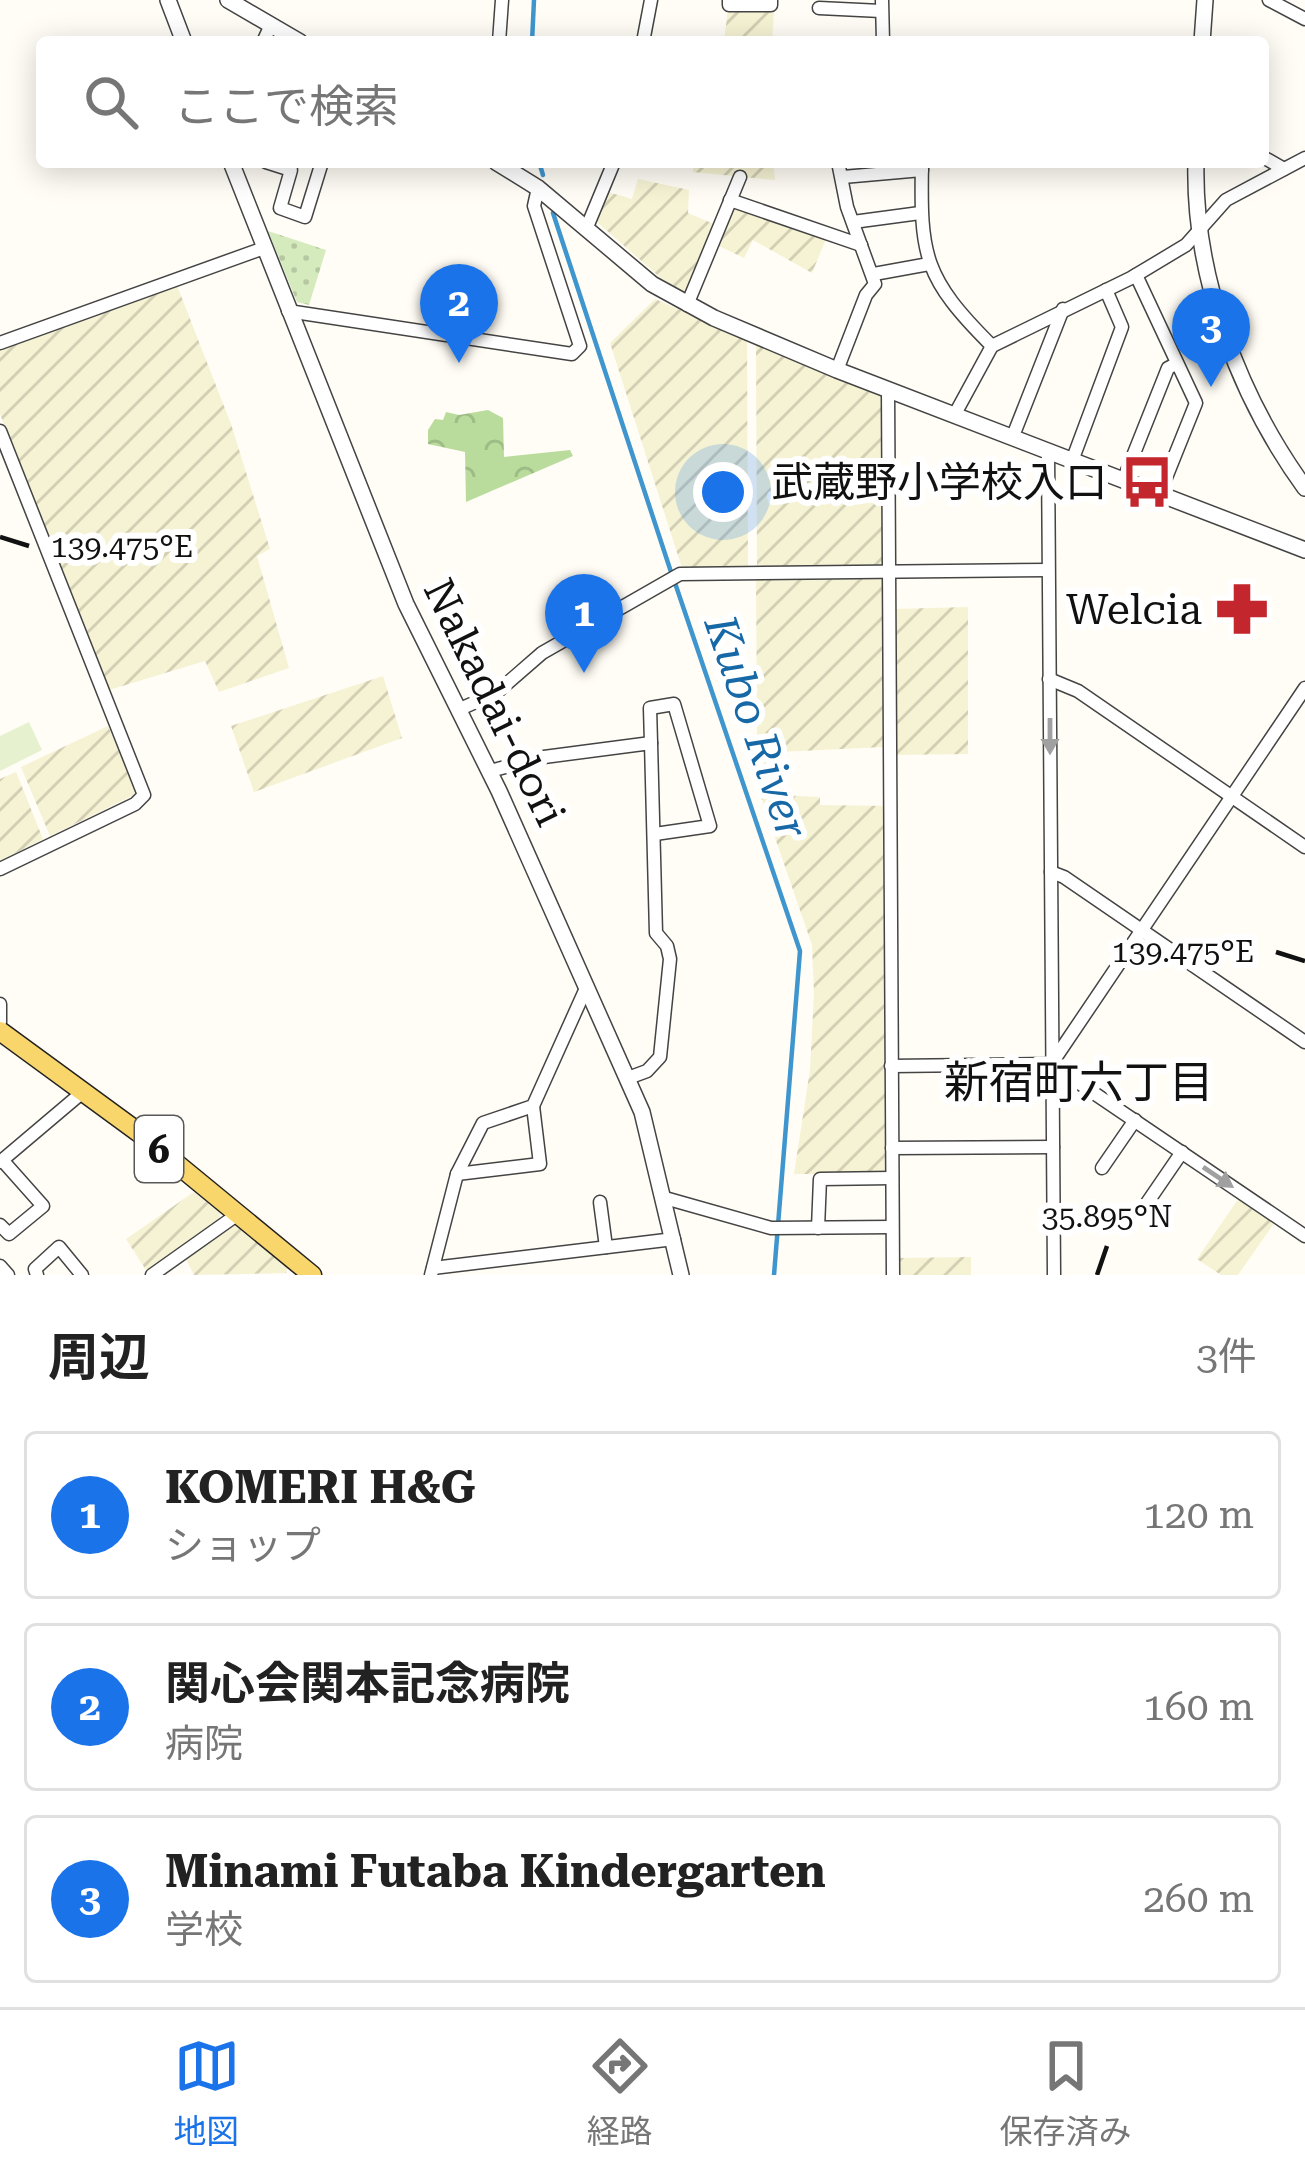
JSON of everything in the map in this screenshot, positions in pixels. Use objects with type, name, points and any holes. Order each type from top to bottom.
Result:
[{"type":"main road","name":"6","points":[[0,1031],[83,1091],[312,1275]]},
{"type":"street","points":[[168,0],[182,36]]},
{"type":"street","points":[[227,0],[290,36]]},
{"type":"street","points":[[500,36],[502,0]]},
{"type":"street","points":[[644,36],[650,0]]},
{"type":"street","points":[[729,0],[729,5],[771,5],[771,0]]},
{"type":"street","points":[[1202,36],[1205,0]]},
{"type":"street","points":[[1269,0],[1305,20]]},
{"type":"street","points":[[819,8],[881,5],[883,36]]},
{"type":"street","points":[[266,36],[271,25]]},
{"type":"street","points":[[955,414],[992,346],[1186,245],[1226,200],[1305,158]]},
{"type":"street","points":[[1269,161],[1284,169]]},
{"type":"street","name":"Nakadai-dori","points":[[233,168],[406,604],[490,771],[650,1132],[681,1275]]},
{"type":"street","points":[[285,168],[291,170],[280,208],[305,217],[320,168]]},
{"type":"street","points":[[506,168],[587,226],[652,284],[687,305],[836,370],[1305,550]]},
{"type":"street","points":[[587,226],[611,168]]},
{"type":"street","points":[[836,370],[866,295],[875,284],[840,168]]},
{"type":"street","points":[[843,177],[908,168]]},
{"type":"street","points":[[922,168],[920,213],[929,264],[948,301],[992,346]]},
{"type":"street","points":[[1196,168],[1199,230],[1222,323],[1248,390],[1278,449],[1305,488]]},
{"type":"street","points":[[687,305],[740,177]]},
{"type":"street","points":[[287,311],[572,354],[580,346],[534,206],[538,188]]},
{"type":"street","points":[[730,200],[861,245]]},
{"type":"street","points":[[853,222],[920,213]]},
{"type":"street","points":[[0,343],[264,248]]},
{"type":"street","points":[[874,274],[929,264]]},
{"type":"street","points":[[1136,275],[1196,403],[1159,495]]},
{"type":"street","points":[[1072,460],[1122,327],[1106,290]]},
{"type":"street","points":[[1012,436],[1063,308]]},
{"type":"street","points":[[1124,481],[1168,368],[1176,364]]},
{"type":"street","points":[[888,389],[892,1275]]},
{"type":"street","points":[[0,430],[144,795],[136,804],[0,869]]},
{"type":"street","points":[[1048,451],[1054,1275]]},
{"type":"street","points":[[460,709],[496,693],[542,653],[674,577],[1048,570]]},
{"type":"street","points":[[1049,679],[1078,691],[1305,847]]},
{"type":"street","points":[[1051,1064],[1305,688]]},
{"type":"street","points":[[628,1078],[657,1064],[666,1023],[670,958],[656,933],[650,708],[674,704],[710,826],[656,833]]},
{"type":"street","points":[[490,771],[544,757],[651,743]]},
{"type":"street","points":[[1051,872],[1305,1042]]},
{"type":"street","points":[[457,1174],[540,1164],[533,1106],[587,985]]},
{"type":"street","points":[[0,1004],[0,1022]]},
{"type":"street","points":[[891,1066],[1051,1064],[1305,1236]]},
{"type":"street","points":[[0,1225],[9,1234],[43,1206],[1,1161],[83,1091]]},
{"type":"street","points":[[533,1106],[483,1123],[457,1174],[432,1272],[674,1239]]},
{"type":"street","points":[[1102,1168],[1135,1120]]},
{"type":"street","points":[[892,1148],[1053,1147]]},
{"type":"street","points":[[1148,1203],[1182,1152]]},
{"type":"street","points":[[818,1228],[820,1179],[892,1178]]},
{"type":"street","points":[[665,1198],[778,1229],[892,1227]]},
{"type":"street","points":[[600,1202],[606,1247]]},
{"type":"street","points":[[152,1275],[238,1214]]},
{"type":"street","points":[[33,1273],[59,1247],[67,1251],[82,1275]]},
{"type":"street","points":[[0,1266],[8,1275]]},
{"type":"shaded area","points":[[728,9],[774,11],[772,36],[725,36]]},
{"type":"shaded area","points":[[693,168],[774,168],[775,180],[693,172]]},
{"type":"shaded area","points":[[638,179],[689,190],[688,213],[716,225],[687,294],[662,279],[597,222],[608,192],[632,199]]},
{"type":"shaded area","points":[[733,209],[826,239],[812,273],[753,240],[744,258],[717,245]]},
{"type":"shaded area","points":[[176,283],[231,424],[270,549],[257,556],[289,668],[219,692],[205,661],[109,690],[0,414],[0,350]]},
{"type":"shaded area","points":[[655,299],[747,339],[748,568],[682,568],[610,343]]},
{"type":"shaded area","points":[[756,344],[884,395],[882,567],[757,566]]},
{"type":"shaded area","points":[[756,576],[883,576],[883,747],[779,752],[779,795],[820,797],[820,805],[885,806],[888,1169],[884,1174],[794,1174],[810,1070],[812,945],[749,762],[757,736]]},
{"type":"shaded area","points":[[968,607],[968,754],[893,755],[893,609]]},
{"type":"shaded area","points":[[383,676],[402,738],[254,792],[231,726]]},
{"type":"shaded area","points":[[108,726],[136,791],[50,836],[21,767]]},
{"type":"shaded area","points":[[16,772],[43,839],[0,861],[0,779]]},
{"type":"shaded area","points":[[194,1192],[220,1213],[219,1224],[148,1273],[126,1239]]},
{"type":"shaded area","points":[[1239,1198],[1275,1222],[1238,1275],[1221,1275],[1197,1259]]},
{"type":"shaded area","points":[[234,1223],[288,1265],[286,1273],[194,1275],[185,1257]]},
{"type":"shaded area","points":[[971,1257],[971,1275],[897,1275],[897,1258]]},
{"type":"green space","points":[[268,231],[326,250],[309,305],[297,302]]},
{"type":"green space","points":[[488,410],[503,418],[504,457],[570,450],[573,456],[466,502],[465,452],[428,444],[428,430],[446,412],[459,415]]},
{"type":"green space","points":[[29,722],[42,750],[0,771],[0,736]]},
{"type":"waterway","name":"Kubo River","points":[[532,36],[534,0]]},
{"type":"waterway","name":"Kubo River","points":[[541,168],[543,175]]},
{"type":"waterway","name":"Kubo River","points":[[553,213],[671,572]]},
{"type":"waterway","name":"Kubo River","points":[[675,583],[800,951],[774,1275]]},
{"type":"place","name":"関心会関本記念病院","points":[[459,363]]},
{"type":"place","name":"Minami Futaba Kindergarten","points":[[1211,387]]},
{"type":"place","name":"武蔵野小学校入口","points":[[1147,482]]},
{"type":"place","name":"Welcia","points":[[1242,609]]},
{"type":"place","name":"KOMERI H&G","points":[[584,673]]},
{"type":"district","name":"新宿町六丁目","points":[[1079,1082]]}]
